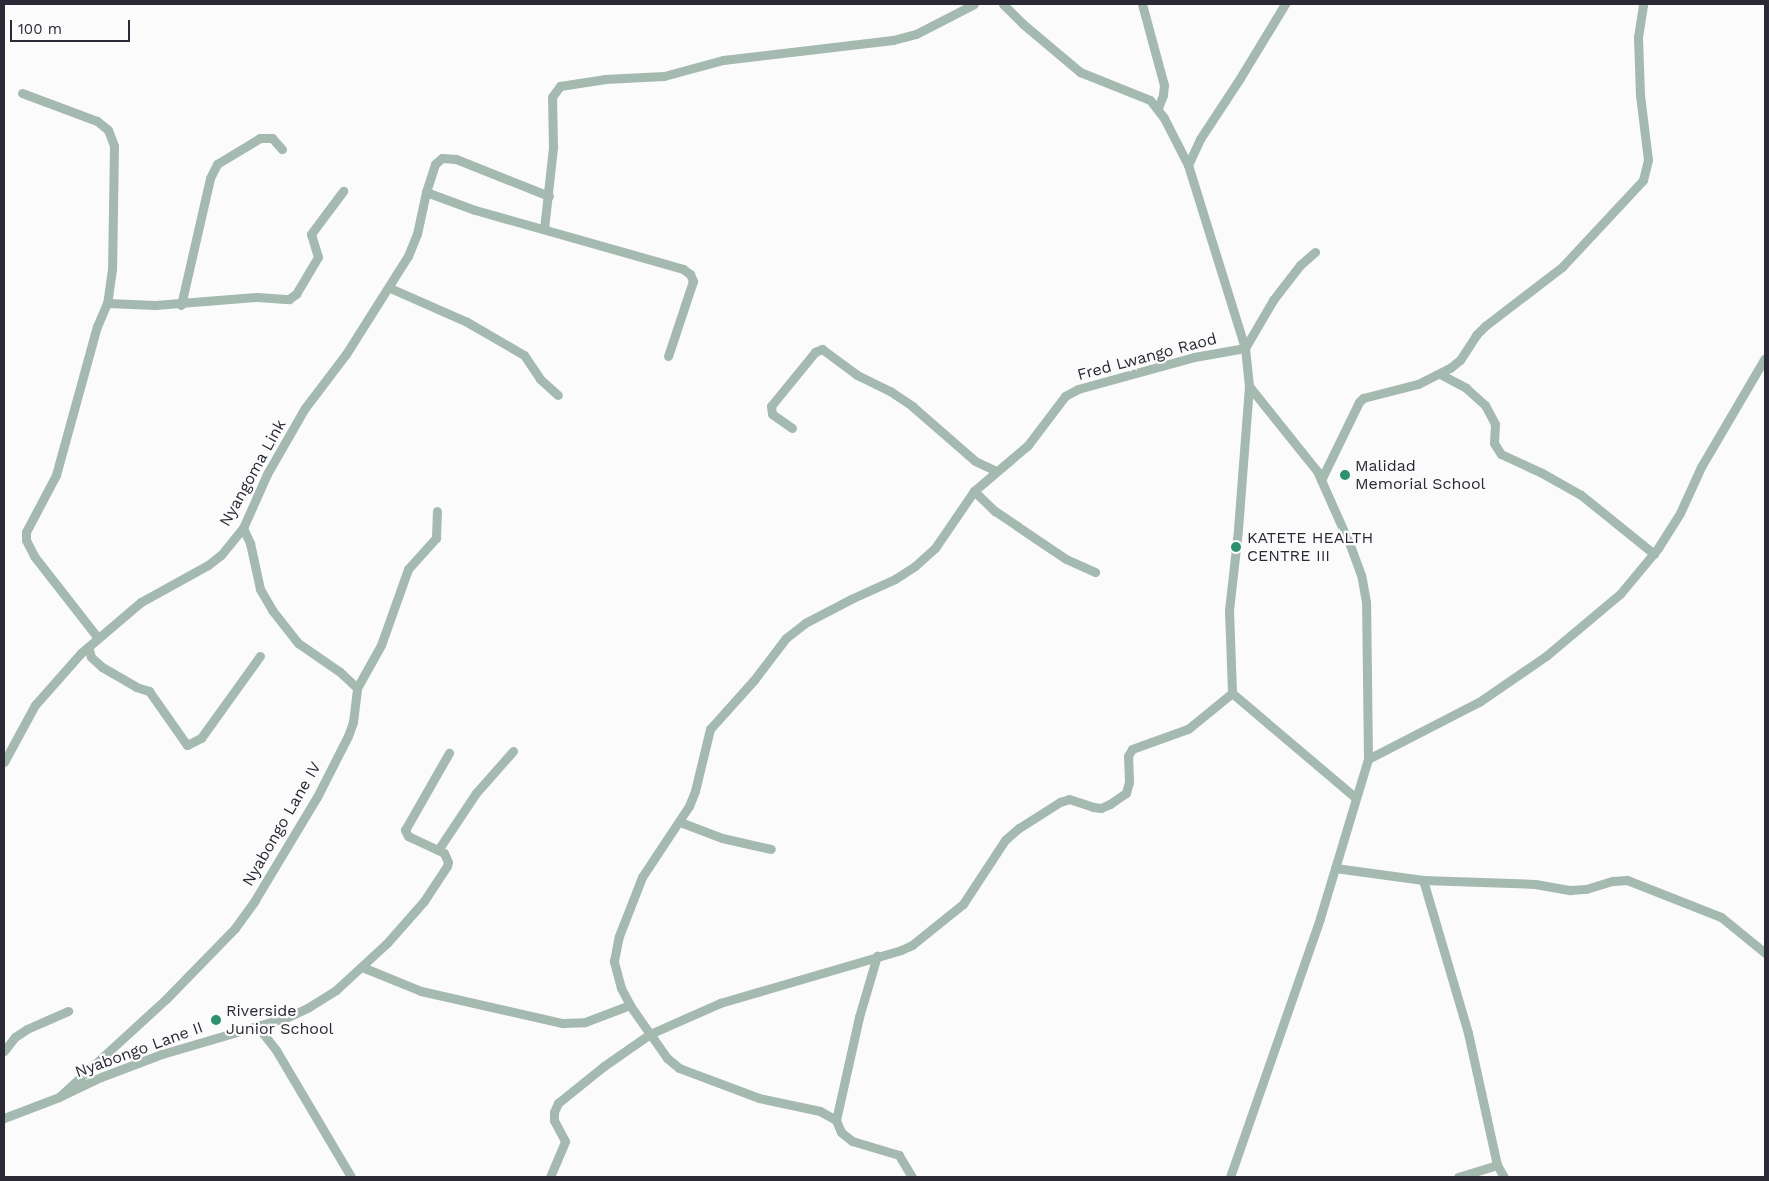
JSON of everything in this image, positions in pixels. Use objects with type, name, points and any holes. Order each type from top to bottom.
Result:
[{"type":"street","points":[[544,229],[553,146],[552,96],[560,86],[605,79],[664,76],[723,60],[893,40],[916,34],[974,4]]},
{"type":"street","points":[[1003,4],[1022,24],[1080,72],[1094,79],[1135,92],[1150,100],[1158,108],[1188,165],[1245,348],[1249,386],[1238,530],[1229,610],[1232,693],[1356,798]]},
{"type":"street","points":[[1142,4],[1164,85],[1164,95],[1158,108]]},
{"type":"street","points":[[1188,165],[1200,139],[1285,4]]},
{"type":"street","points":[[1321,480],[1359,402],[1363,398],[1418,384],[1440,374],[1460,360],[1469,349],[1476,335],[1485,326],[1562,267],[1643,180],[1648,160],[1640,95],[1638,37],[1642,4]]},
{"type":"street","points":[[22,93],[97,121],[108,130],[112,136],[114,146],[112,269],[107,303],[97,326],[56,475],[26,532],[26,540],[34,556],[98,638]]},
{"type":"street","points":[[181,305],[210,178],[217,164],[260,138],[272,138],[282,149]]},
{"type":"street","name":"Nyangoma Link","points":[[4,762],[35,705],[88,647],[141,602],[208,565],[221,555],[243,528],[267,474],[305,408],[346,354],[390,288],[414,242],[435,164],[446,158],[475,166],[499,178],[548,196]]},
{"type":"street","points":[[107,303],[125,305],[181,305],[238,298],[283,299],[293,297],[318,257],[312,234],[343,191]]},
{"type":"street","points":[[426,192],[475,210],[657,260],[683,269],[690,274],[693,281],[668,356]]},
{"type":"street","points":[[1245,348],[1273,300],[1300,266],[1315,252]]},
{"type":"street","points":[[390,288],[467,322],[524,355],[540,379],[558,395]]},
{"type":"street","name":"Fred Lwango Raod","points":[[836,1120],[820,1112],[759,1098],[679,1068],[667,1058],[630,1006],[621,988],[614,961],[619,936],[642,877],[680,822],[695,791],[710,729],[754,680],[786,638],[805,623],[828,610],[878,588],[915,566],[935,548],[974,491],[1028,445],[1054,408],[1065,396],[1078,389],[1194,356],[1245,348]]},
{"type":"street","points":[[792,428],[772,414],[771,406],[811,357],[822,349],[857,375],[890,391],[912,406],[974,461],[996,471]]},
{"type":"street","points":[[1368,759],[1479,702],[1546,656],[1620,594],[1654,554],[1680,513],[1701,467],[1765,358]]},
{"type":"street","points":[[1440,374],[1466,388],[1484,405],[1495,424],[1494,443],[1501,454],[1542,473],[1580,495],[1654,554]]},
{"type":"street","points":[[1230,1177],[1317,927],[1368,759],[1365,589],[1350,545],[1317,471],[1249,386]]},
{"type":"street","points":[[974,491],[1010,522],[1066,558],[1096,572]]},
{"type":"street","name":"Nyabongo Lane IV","points":[[60,1096],[140,1024],[244,917],[317,797],[348,736],[354,716],[357,688],[381,646],[408,569],[436,538],[437,512]]},
{"type":"street","points":[[243,528],[250,543],[260,589],[272,610],[298,643],[340,672],[357,688]]},
{"type":"street","points":[[88,647],[91,657],[102,667],[136,687],[149,692],[159,702],[187,745],[202,738],[260,656]]},
{"type":"street","points":[[550,1177],[564,1141],[554,1120],[554,1112],[558,1103],[604,1066],[650,1034],[720,1003],[912,944],[963,904],[1005,840],[1019,828],[1060,802],[1069,800],[1101,808],[1110,804],[1126,793],[1129,782],[1128,756],[1132,749],[1188,729],[1232,693]]},
{"type":"street","points":[[449,753],[405,830],[408,836],[438,850],[476,793],[513,751]]},
{"type":"street","points":[[680,822],[722,838],[771,848]]},
{"type":"street","name":"Nyabongo Lane II","points":[[4,1118],[60,1096],[101,1077],[162,1054],[258,1027],[309,1007],[336,990],[362,967],[412,915],[445,870],[448,862],[444,853],[438,850]]},
{"type":"street","points":[[1335,868],[1423,880],[1535,884],[1570,890],[1586,890],[1613,881],[1627,880],[1721,917],[1765,954]]},
{"type":"street","points":[[1423,880],[1468,1033],[1497,1165],[1504,1177]]},
{"type":"street","points":[[877,956],[859,1017],[836,1120],[841,1132],[852,1141],[899,1155],[912,1177]]},
{"type":"street","points":[[362,967],[421,992],[562,1023],[585,1022],[630,1006]]},
{"type":"street","points":[[4,1051],[16,1037],[27,1029],[68,1011]]},
{"type":"street","points":[[258,1027],[276,1050],[351,1177]]},
{"type":"street","points":[[1458,1177],[1497,1165]]},
{"type":"place","name":"Malidad Memorial School","points":[[1345,475]]},
{"type":"place","name":"KATETE HEALTH CENTRE III","points":[[1236,547]]},
{"type":"place","name":"Riverside Junior School","points":[[216,1020]]}]
